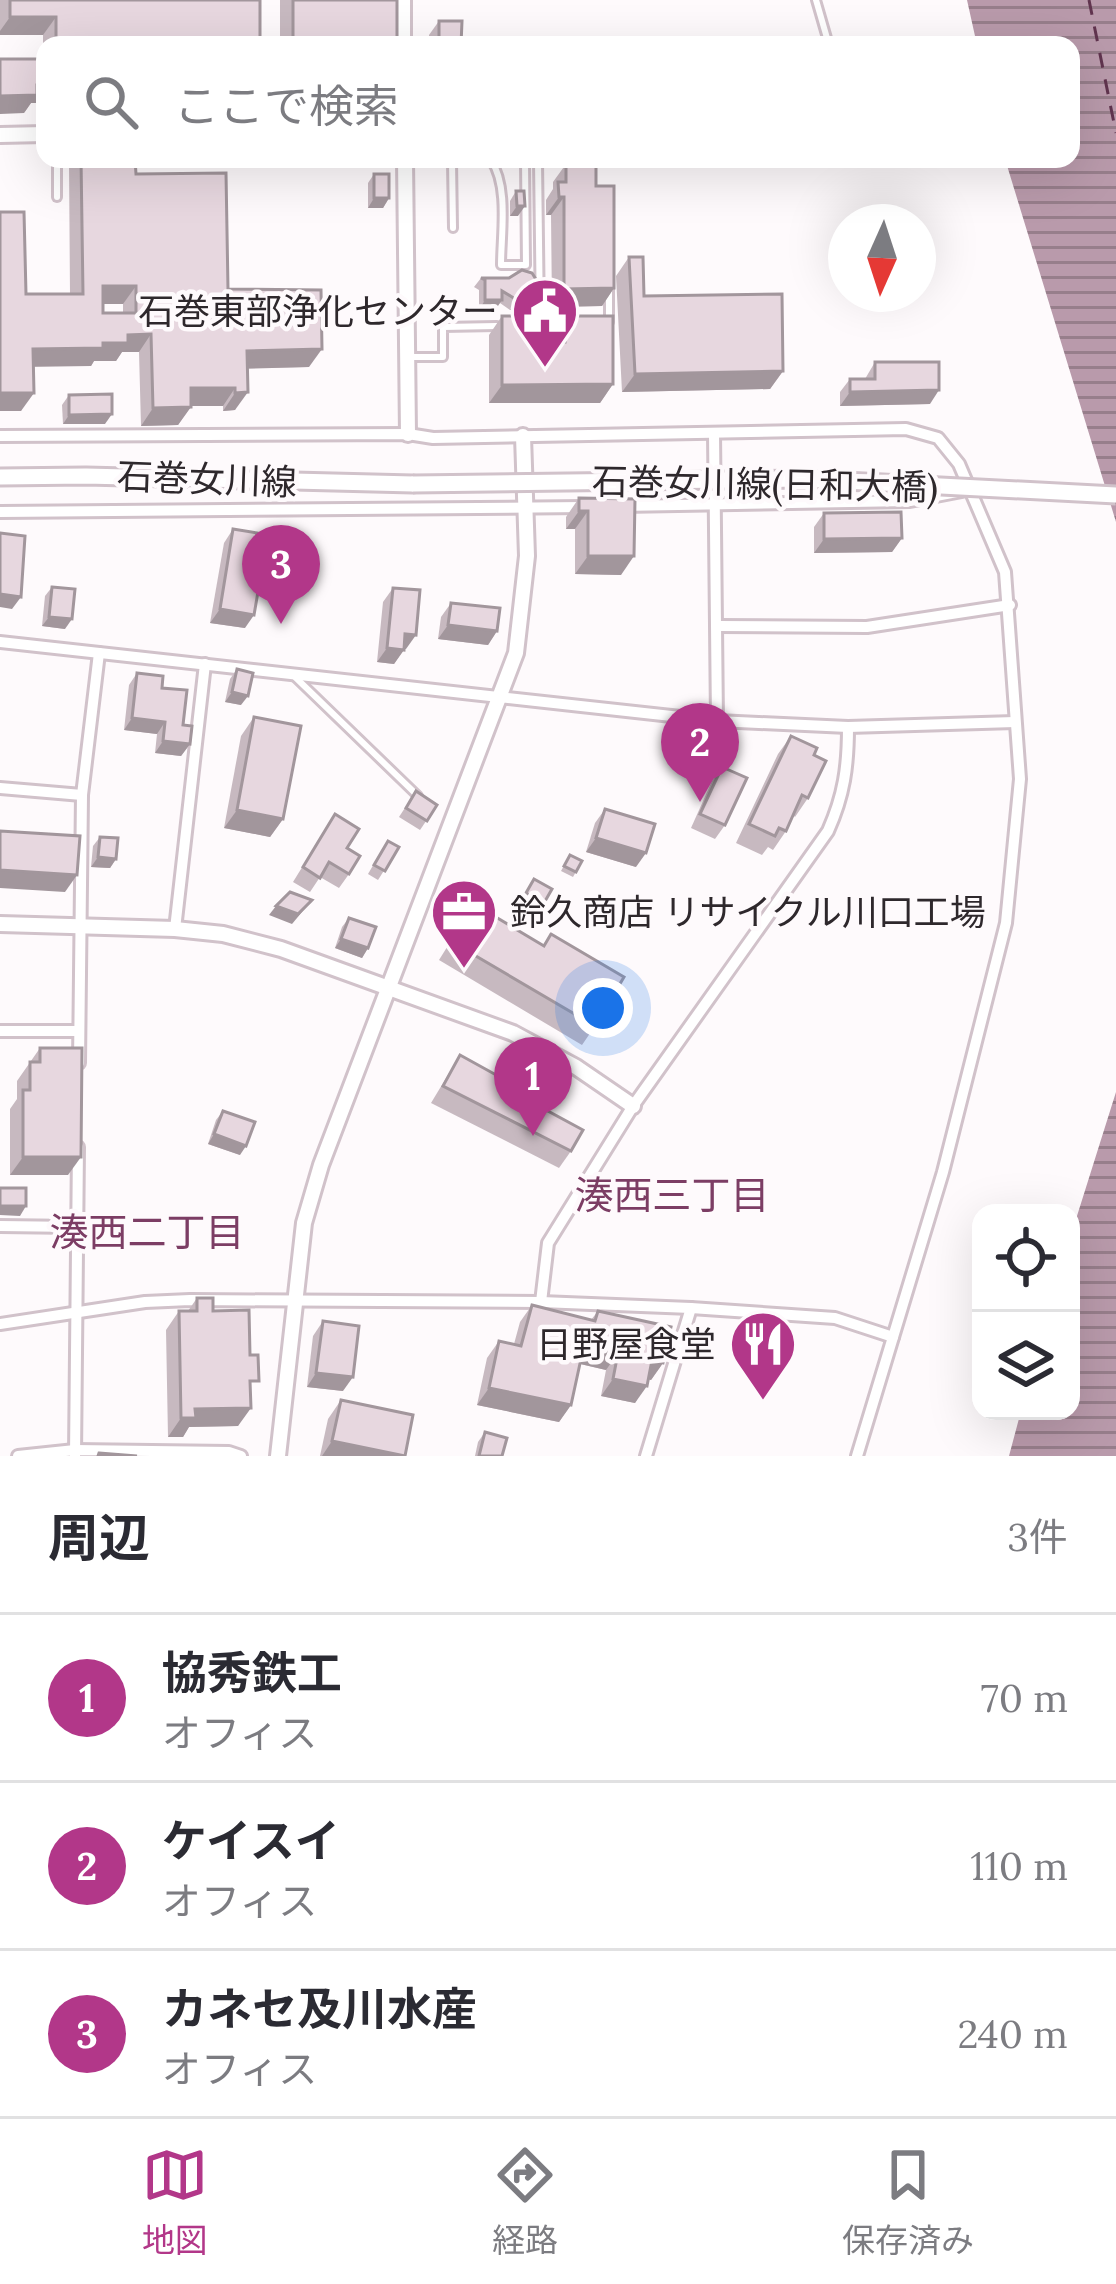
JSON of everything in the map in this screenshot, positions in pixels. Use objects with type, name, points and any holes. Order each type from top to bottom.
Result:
[{"type":"main road","name":"石巻女川線","points":[[0,477],[413,484]]},
{"type":"main road","name":"石巻女川線(日和大橋)","points":[[413,484],[806,479],[1116,495]]},
{"type":"street","points":[[403,0],[403,36]]},
{"type":"street","points":[[0,134],[36,134]]},
{"type":"street","points":[[405,168],[409,434]]},
{"type":"street","points":[[0,436],[409,434],[433,438],[906,429],[938,438],[959,464],[1005,572],[1020,779],[1006,923],[944,1172],[857,1456]]},
{"type":"street","points":[[714,434],[717,721]]},
{"type":"street","points":[[278,1456],[304,1223],[321,1165],[516,653],[523,604],[523,436]]},
{"type":"street","points":[[0,512],[910,501],[970,490]]},
{"type":"street","points":[[718,626],[867,627],[1010,605]]},
{"type":"street","points":[[0,642],[717,721],[848,727],[1015,722]]},
{"type":"street","points":[[79,1075],[82,795],[99,653]]},
{"type":"street","points":[[175,929],[206,664]]},
{"type":"street","points":[[541,1302],[548,1243],[633,1106],[828,831],[843,798],[848,727]]},
{"type":"street","points":[[0,788],[82,795]]},
{"type":"street","points":[[0,924],[175,929],[223,934],[281,949],[513,1033],[576,1067],[633,1106]]},
{"type":"street","points":[[0,1030],[79,1031]]},
{"type":"street","points":[[75,1453],[78,1140]]},
{"type":"street","points":[[0,1226],[77,1227]]},
{"type":"street","points":[[0,1324],[146,1302],[541,1302],[835,1318],[893,1337]]},
{"type":"street","points":[[646,1456],[691,1308]]},
{"type":"street","points":[[18,1456],[230,1452],[241,1456]]},
{"type":"lane","points":[[817,0],[827,36]]},
{"type":"lane","points":[[57,168],[58,197]]},
{"type":"lane","points":[[452,168],[453,228]]},
{"type":"lane","points":[[495,168],[499,178],[501,265],[526,265],[524,168]]},
{"type":"lane","points":[[521,326],[540,326],[538,168]]},
{"type":"lane","points":[[609,281],[609,325]]},
{"type":"lane","points":[[407,357],[443,357],[443,327],[502,326]]},
{"type":"lane","points":[[292,673],[429,807]]},
{"type":"shaded area","points":[[967,0],[1116,0],[1116,522],[1008,168],[1080,168],[1080,36],[975,36]]},
{"type":"shaded area","points":[[1116,1092],[1116,1456],[1009,1456],[1019,1420],[1080,1420],[1080,1206]]},
{"type":"building","points":[[10,0],[260,0],[260,36],[56,36],[56,17],[10,17]]},
{"type":"building","points":[[293,0],[397,0],[397,36],[293,36]]},
{"type":"building","points":[[439,21],[462,21],[461,36],[439,36]]},
{"type":"building","points":[[0,59],[36,59],[36,95],[0,96]]},
{"type":"building","points":[[81,168],[136,168],[136,174],[226,173],[228,289],[321,290],[322,349],[247,351],[248,392],[191,388],[191,407],[153,408],[151,334],[128,335],[128,343],[103,343],[103,348],[33,349],[34,393],[0,393],[0,212],[24,212],[26,294],[83,294]],"holes":[[[103,286],[136,286],[136,313],[103,313]]]},
{"type":"building","points":[[566,168],[596,168],[596,186],[614,186],[614,288],[564,289],[564,197],[559,197],[558,182],[566,182]]},
{"type":"building","points":[[374,174],[389,174],[389,198],[374,198]]},
{"type":"building","points":[[516,191],[524,191],[525,206],[517,206]]},
{"type":"building","points":[[629,257],[643,257],[644,296],[782,294],[783,371],[635,374]]},
{"type":"building","points":[[522,270],[537,281],[537,291],[526,301],[502,291],[502,300],[485,300],[481,278],[509,278]]},
{"type":"building","points":[[502,316],[549,316],[553,343],[565,342],[565,316],[613,316],[613,384],[502,385]]},
{"type":"building","points":[[875,362],[939,362],[939,390],[850,392],[850,379],[875,379]]},
{"type":"building","points":[[112,394],[112,414],[69,415],[69,395]]},
{"type":"building","points":[[579,498],[635,499],[634,556],[588,556],[588,511],[579,511]]},
{"type":"building","points":[[901,512],[902,538],[824,539],[824,513]]},
{"type":"building","points":[[233,529],[257,533],[254,550],[265,551],[254,615],[220,609]]},
{"type":"building","points":[[0,533],[25,536],[21,597],[0,594]]},
{"type":"building","points":[[52,587],[75,589],[72,619],[49,617]]},
{"type":"building","points":[[393,588],[420,590],[416,635],[405,634],[404,650],[387,648]]},
{"type":"building","points":[[451,603],[500,608],[497,631],[448,625]]},
{"type":"building","points":[[237,669],[253,673],[248,696],[232,692]]},
{"type":"building","points":[[137,673],[163,676],[162,688],[187,690],[183,725],[192,726],[190,744],[163,741],[165,722],[132,718]]},
{"type":"building","points":[[254,717],[301,726],[283,819],[237,810]]},
{"type":"building","points":[[791,736],[817,748],[814,755],[826,761],[808,798],[802,795],[786,831],[779,828],[775,836],[749,824]]},
{"type":"building","points":[[722,767],[747,778],[725,825],[700,814]]},
{"type":"building","points":[[416,791],[437,805],[427,821],[406,808]]},
{"type":"building","points":[[605,809],[655,824],[646,853],[596,838]]},
{"type":"building","points":[[335,814],[359,829],[347,848],[360,856],[349,874],[329,862],[320,878],[303,867]]},
{"type":"building","points":[[0,831],[80,836],[77,875],[0,870]]},
{"type":"building","points":[[100,837],[118,838],[116,859],[98,857]]},
{"type":"building","points":[[388,841],[399,847],[385,871],[374,865]]},
{"type":"building","points":[[570,855],[582,861],[576,872],[564,866]]},
{"type":"building","points":[[534,879],[552,889],[544,903],[526,893]]},
{"type":"building","points":[[290,892],[312,900],[298,914],[276,906]]},
{"type":"building","points":[[474,904],[544,946],[551,934],[624,977],[595,1026],[452,942]]},
{"type":"building","points":[[349,918],[376,927],[368,948],[341,939]]},
{"type":"building","points":[[40,1048],[82,1048],[81,1157],[23,1157],[23,1090],[30,1090],[30,1062],[40,1062]]},
{"type":"building","points":[[460,1055],[583,1130],[571,1151],[443,1086]]},
{"type":"building","points":[[223,1111],[255,1122],[246,1146],[214,1134]]},
{"type":"building","points":[[0,1188],[26,1188],[26,1206],[0,1206]]},
{"type":"building","points":[[197,1298],[213,1298],[213,1311],[249,1310],[250,1355],[258,1355],[259,1381],[250,1381],[251,1408],[195,1409],[196,1418],[181,1418],[179,1311],[197,1311]]},
{"type":"building","points":[[532,1305],[595,1321],[598,1311],[671,1327],[663,1363],[652,1360],[647,1386],[613,1379],[618,1353],[584,1345],[571,1405],[489,1388],[499,1341],[521,1346]]},
{"type":"building","points":[[323,1321],[359,1326],[353,1377],[316,1373]]},
{"type":"building","points":[[341,1400],[413,1415],[405,1456],[332,1441]]},
{"type":"building","points":[[485,1432],[507,1438],[502,1456],[479,1456]]},
{"type":"ferry route","points":[[1089,0],[1116,133]]},
{"type":"place","name":"石巻東部浄化センター","points":[[545,370]]},
{"type":"place","name":"カネセ及川水産","points":[[281,624]]},
{"type":"place","name":"ケイスイ","points":[[700,802]]},
{"type":"place","name":"鈴久商店 リサイクル川口工場","points":[[464,971]]},
{"type":"place","name":"協秀鉄工","points":[[533,1136]]},
{"type":"place","name":"日野屋食堂","points":[[763,1403]]},
{"type":"district","name":"湊西三丁目","points":[[672,1195]]},
{"type":"district","name":"湊西二丁目","points":[[147,1232]]}]
